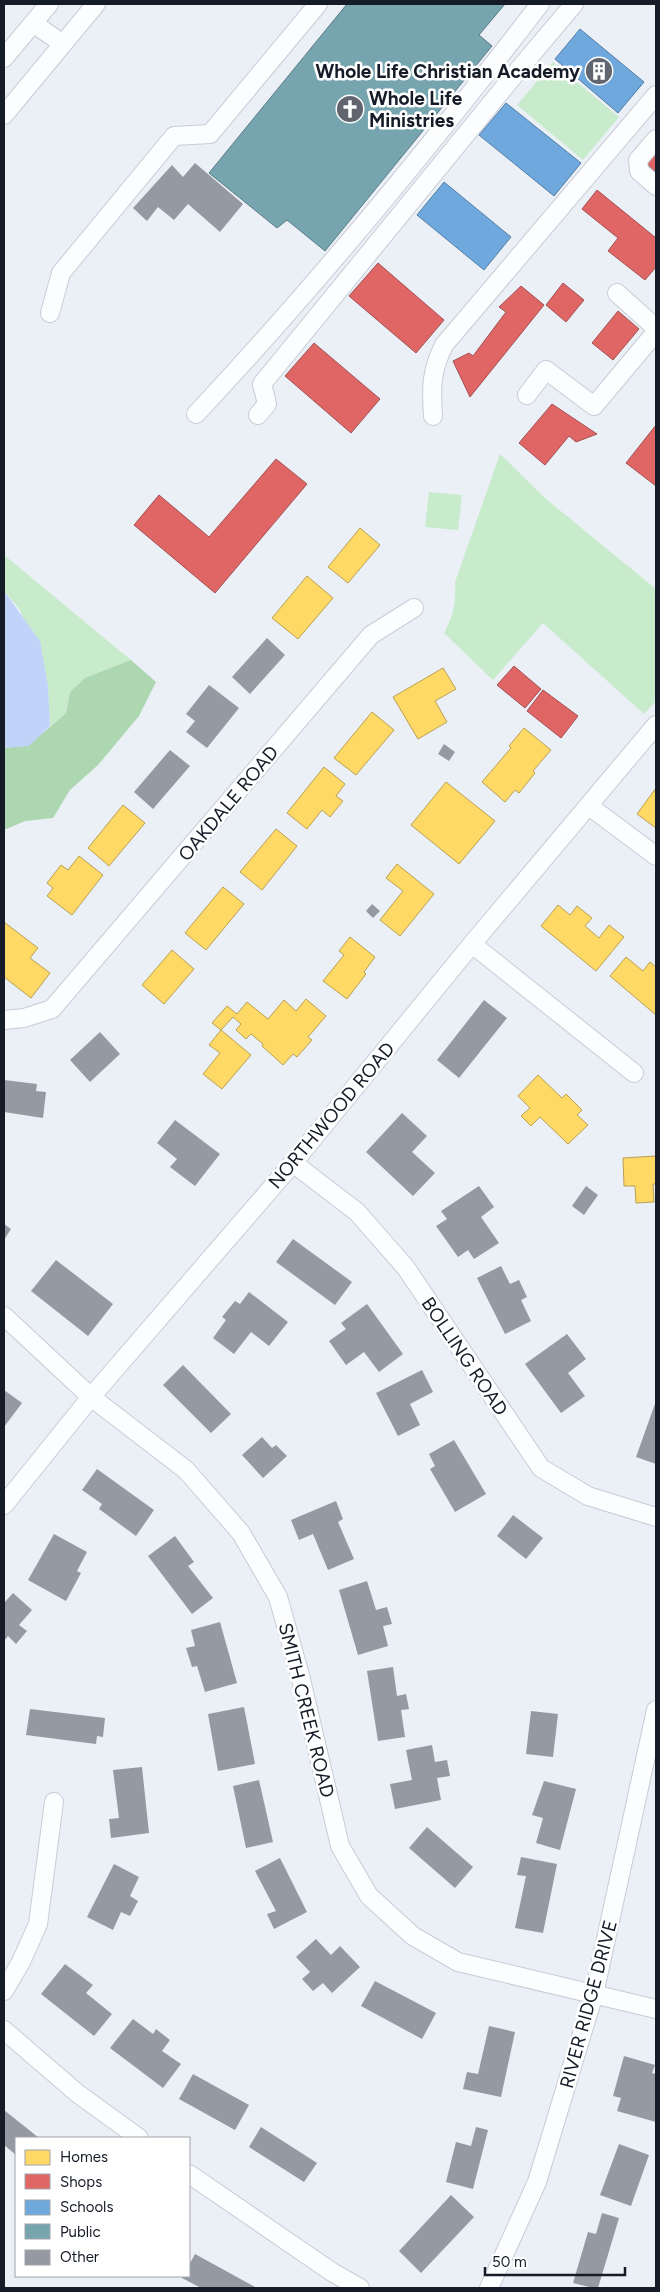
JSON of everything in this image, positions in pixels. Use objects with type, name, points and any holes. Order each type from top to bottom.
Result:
[{"type":"street","points":[[4,58],[49,4]]},
{"type":"street","points":[[4,115],[96,4]]},
{"type":"street","points":[[50,313],[60,273],[174,136],[210,134],[318,4]]},
{"type":"street","points":[[196,414],[247,360],[394,191],[540,4]]},
{"type":"street","points":[[258,415],[267,404],[262,384],[574,4]]},
{"type":"street","points":[[33,23],[62,44]]},
{"type":"street","points":[[433,416],[431,386],[435,362],[444,346],[656,95]]},
{"type":"street","points":[[656,138],[638,160],[639,171],[656,186]]},
{"type":"street","points":[[527,395],[546,370],[594,406],[656,330],[617,293]]},
{"type":"street","name":"OAKDALE ROAD","points":[[4,1020],[24,1018],[52,1009],[371,635],[414,608]]},
{"type":"street","name":"NORTHWOOD ROAD","points":[[4,1505],[91,1397],[293,1162],[472,944],[656,725]]},
{"type":"street","points":[[588,806],[656,856]]},
{"type":"street","points":[[472,944],[634,1072]]},
{"type":"street","name":"BOLLING ROAD","points":[[293,1162],[357,1212],[406,1268],[541,1468],[588,1496],[656,1517]]},
{"type":"street","name":"SMITH CREEK ROAD","points":[[4,1316],[91,1397],[186,1470],[241,1533],[278,1597],[300,1675],[340,1846],[369,1896],[413,1936],[458,1962],[656,2009]]},
{"type":"street","name":"RIVER RIDGE DRIVE","points":[[489,2288],[537,2182],[594,1994],[656,1710]]},
{"type":"street","points":[[4,1991],[21,1962],[38,1924],[54,1802]]},
{"type":"street","points":[[4,2030],[77,2093],[138,2137]]},
{"type":"street","points":[[190,2175],[332,2272],[360,2288]]},
{"type":"green space","points":[[553,62],[619,117],[583,160],[517,105]]},
{"type":"green space","points":[[500,454],[546,499],[656,589],[656,701],[644,714],[543,623],[493,680],[444,633],[454,608],[455,582]]},
{"type":"green space","points":[[429,492],[462,495],[458,530],[425,527]]},
{"type":"green space","points":[[4,555],[131,660],[85,679],[70,692],[66,713],[50,726],[48,686],[20,610],[4,591]]},
{"type":"green space","points":[[131,660],[156,682],[139,716],[98,765],[70,790],[53,818],[25,821],[4,830],[4,748],[29,745],[66,713],[70,692],[85,678]]},
{"type":"water","points":[[4,591],[40,641],[48,686],[50,726],[29,746],[4,748]]},
{"type":"building: Homes","points":[[360,528],[380,545],[348,583],[328,567]]},
{"type":"building: Homes","points":[[307,576],[333,598],[298,639],[272,618]]},
{"type":"building: Homes","points":[[443,668],[456,689],[435,701],[447,722],[418,739],[393,697]]},
{"type":"building: Homes","points":[[372,712],[394,730],[356,775],[334,758]]},
{"type":"building: Homes","points":[[524,728],[551,750],[533,771],[535,773],[519,793],[515,790],[505,802],[482,782],[511,748],[509,746]]},
{"type":"building: Homes","points":[[324,767],[345,784],[336,796],[343,801],[330,817],[322,810],[307,829],[287,813]]},
{"type":"building: Homes","points":[[446,782],[495,821],[459,864],[411,825]]},
{"type":"building: Homes","points":[[656,788],[656,828],[637,814]]},
{"type":"building: Homes","points":[[123,805],[145,823],[109,866],[88,848]]},
{"type":"building: Homes","points":[[276,829],[297,846],[262,890],[240,872]]},
{"type":"building: Homes","points":[[79,856],[103,875],[72,915],[47,896],[53,888],[47,883],[61,865],[68,870]]},
{"type":"building: Homes","points":[[397,864],[434,894],[400,936],[380,920],[403,891],[386,878]]},
{"type":"building: Homes","points":[[223,887],[244,904],[206,950],[185,933]]},
{"type":"building: Homes","points":[[558,905],[570,915],[577,906],[592,918],[585,926],[599,938],[609,925],[624,937],[596,971],[541,926]]},
{"type":"building: Homes","points":[[4,922],[38,948],[30,958],[50,973],[31,998],[4,977]]},
{"type":"building: Homes","points":[[350,937],[375,957],[364,972],[366,974],[347,999],[323,981],[344,955],[339,951]]},
{"type":"building: Homes","points":[[172,950],[194,969],[164,1004],[142,985]]},
{"type":"building: Homes","points":[[626,957],[643,971],[650,962],[656,967],[656,1015],[610,976]]},
{"type":"building: Homes","points":[[306,999],[326,1016],[308,1037],[312,1040],[297,1057],[293,1054],[283,1065],[251,1034],[246,1039],[236,1030],[241,1024],[233,1017],[221,1030],[212,1023],[227,1006],[237,1014],[247,1002],[268,1019],[284,1000],[296,1011]]},
{"type":"building: Homes","points":[[221,1030],[251,1055],[222,1089],[203,1074],[220,1053],[209,1045]]},
{"type":"building: Homes","points":[[538,1075],[562,1098],[566,1094],[582,1110],[577,1115],[588,1125],[568,1144],[540,1117],[531,1126],[521,1116],[530,1108],[518,1096]]},
{"type":"building: Homes","points":[[656,1156],[656,1184],[653,1184],[654,1202],[636,1203],[635,1186],[624,1186],[623,1158]]},
{"type":"building: Shops","points":[[656,153],[656,172],[647,164]]},
{"type":"building: Shops","points":[[597,190],[656,238],[656,267],[645,280],[608,251],[618,238],[582,209]]},
{"type":"building: Shops","points":[[378,263],[444,320],[416,353],[349,296]]},
{"type":"building: Shops","points":[[563,283],[584,300],[566,322],[546,305]]},
{"type":"building: Shops","points":[[521,286],[544,305],[470,397],[453,361],[469,353],[473,356],[506,312],[499,307]]},
{"type":"building: Shops","points":[[618,311],[639,329],[613,360],[592,343]]},
{"type":"building: Shops","points":[[314,343],[380,399],[351,433],[285,376]]},
{"type":"building: Shops","points":[[552,404],[597,434],[576,442],[569,436],[545,465],[519,443]]},
{"type":"building: Shops","points":[[656,425],[656,486],[626,463]]},
{"type":"building: Shops","points":[[276,459],[307,484],[215,593],[134,525],[159,495],[209,537]]},
{"type":"building: Shops","points":[[514,666],[541,689],[525,708],[497,685]]},
{"type":"building: Shops","points":[[543,690],[578,716],[561,738],[527,711]]},
{"type":"building: Schools","name":"Whole Life Christian Academy","points":[[580,29],[644,82],[618,113],[555,59]]},
{"type":"building: Schools","points":[[506,103],[581,163],[554,196],[479,135]]},
{"type":"building: Schools","points":[[444,182],[511,237],[484,270],[417,215]]},
{"type":"building: Public","name":"Whole Life Ministries","points":[[347,4],[505,4],[479,35],[492,46],[325,251],[287,220],[277,228],[209,173]]},
{"type":"building: Other","points":[[195,163],[243,204],[220,232],[188,204],[174,220],[158,207],[147,221],[133,208],[172,165],[183,177]]},
{"type":"building: Other","points":[[267,638],[285,655],[250,694],[232,677]]},
{"type":"building: Other","points":[[209,685],[239,708],[207,748],[186,732],[195,721],[186,714]]},
{"type":"building: Other","points":[[444,744],[455,752],[449,761],[438,754]]},
{"type":"building: Other","points":[[170,750],[190,766],[153,809],[134,792]]},
{"type":"building: Other","points":[[372,904],[380,911],[373,918],[366,911]]},
{"type":"building: Other","points":[[484,1000],[507,1018],[459,1078],[437,1060]]},
{"type":"building: Other","points":[[100,1032],[120,1054],[90,1082],[70,1060]]},
{"type":"building: Other","points":[[4,1080],[37,1084],[36,1091],[46,1092],[43,1118],[4,1112]]},
{"type":"building: Other","points":[[402,1113],[427,1136],[412,1152],[435,1173],[413,1196],[366,1152]]},
{"type":"building: Other","points":[[175,1120],[220,1154],[195,1186],[170,1167],[177,1159],[157,1143]]},
{"type":"building: Other","points":[[479,1186],[494,1207],[481,1217],[499,1243],[474,1259],[468,1250],[458,1257],[436,1226],[447,1219],[441,1211]]},
{"type":"building: Other","points":[[586,1186],[598,1195],[584,1215],[572,1206]]},
{"type":"building: Other","points":[[4,1224],[11,1229],[4,1240]]},
{"type":"building: Other","points":[[293,1239],[352,1282],[335,1305],[276,1262]]},
{"type":"building: Other","points":[[56,1260],[113,1304],[88,1336],[31,1291]]},
{"type":"building: Other","points":[[501,1266],[510,1284],[519,1280],[527,1297],[521,1300],[531,1321],[505,1334],[477,1278]]},
{"type":"building: Other","points":[[249,1292],[288,1322],[269,1346],[251,1332],[234,1354],[213,1338],[226,1320],[222,1317],[235,1301],[240,1304]]},
{"type":"building: Other","points":[[367,1304],[403,1354],[379,1372],[364,1352],[346,1365],[329,1341],[346,1329],[341,1323]]},
{"type":"building: Other","points":[[567,1334],[586,1359],[568,1373],[585,1396],[561,1413],[525,1364]]},
{"type":"building: Other","points":[[183,1365],[231,1414],[211,1433],[163,1385]]},
{"type":"building: Other","points":[[422,1370],[433,1392],[410,1404],[420,1425],[398,1436],[376,1393]]},
{"type":"building: Other","points":[[4,1390],[22,1403],[4,1427]]},
{"type":"building: Other","points":[[656,1401],[656,1464],[636,1457]]},
{"type":"building: Other","points":[[262,1437],[272,1448],[276,1445],[287,1456],[263,1478],[242,1455]]},
{"type":"building: Other","points":[[454,1440],[486,1494],[455,1512],[430,1469],[435,1466],[429,1454]]},
{"type":"building: Other","points":[[97,1469],[154,1510],[136,1536],[99,1509],[102,1504],[82,1490]]},
{"type":"building: Other","points":[[336,1501],[343,1519],[338,1522],[354,1559],[328,1570],[313,1534],[299,1540],[291,1520]]},
{"type":"building: Other","points":[[513,1515],[543,1538],[526,1559],[497,1536]]},
{"type":"building: Other","points":[[54,1534],[87,1552],[77,1571],[81,1573],[66,1601],[28,1580]]},
{"type":"building: Other","points":[[175,1536],[194,1562],[188,1566],[213,1598],[192,1614],[148,1556]]},
{"type":"building: Other","points":[[367,1581],[376,1610],[387,1607],[392,1624],[383,1626],[388,1646],[358,1655],[339,1590]]},
{"type":"building: Other","points":[[13,1593],[32,1610],[19,1625],[27,1631],[16,1644],[8,1636],[4,1641],[4,1603]]},
{"type":"building: Other","points":[[220,1622],[237,1683],[205,1692],[197,1666],[192,1667],[186,1648],[195,1646],[191,1630]]},
{"type":"building: Other","points":[[393,1667],[397,1696],[406,1694],[409,1709],[401,1710],[405,1737],[378,1741],[367,1671]]},
{"type":"building: Other","points":[[244,1707],[255,1764],[218,1771],[208,1714]]},
{"type":"building: Other","points":[[30,1709],[105,1718],[103,1737],[97,1736],[96,1744],[26,1735]]},
{"type":"building: Other","points":[[531,1711],[558,1714],[553,1757],[526,1754]]},
{"type":"building: Other","points":[[432,1745],[435,1762],[447,1760],[450,1776],[437,1778],[441,1800],[395,1809],[390,1784],[412,1780],[406,1750]]},
{"type":"building: Other","points":[[142,1767],[149,1833],[111,1838],[109,1819],[119,1818],[113,1770]]},
{"type":"building: Other","points":[[259,1780],[273,1842],[246,1848],[233,1786]]},
{"type":"building: Other","points":[[544,1781],[576,1789],[560,1850],[536,1843],[543,1818],[532,1815]]},
{"type":"building: Other","points":[[427,1827],[473,1867],[455,1888],[409,1848]]},
{"type":"building: Other","points":[[521,1857],[557,1864],[543,1933],[515,1928],[526,1876],[517,1875]]},
{"type":"building: Other","points":[[280,1858],[307,1912],[274,1929],[267,1914],[276,1911],[255,1871]]},
{"type":"building: Other","points":[[114,1864],[139,1877],[130,1896],[138,1901],[130,1916],[121,1912],[113,1930],[87,1917]]},
{"type":"building: Other","points":[[316,1939],[331,1955],[340,1946],[360,1967],[332,1993],[323,1983],[313,1991],[302,1979],[310,1972],[296,1957]]},
{"type":"building: Other","points":[[65,1964],[93,1985],[86,1993],[112,2014],[94,2036],[41,1994]]},
{"type":"building: Other","points":[[375,1981],[436,2013],[422,2039],[361,2006]]},
{"type":"building: Other","points":[[133,2019],[153,2034],[156,2029],[170,2040],[162,2051],[181,2064],[163,2088],[110,2048]]},
{"type":"building: Other","points":[[489,2026],[515,2032],[501,2097],[463,2089],[467,2072],[478,2074]]},
{"type":"building: Other","points":[[624,2056],[655,2065],[652,2073],[656,2074],[656,2122],[617,2111],[621,2098],[613,2096]]},
{"type":"building: Other","points":[[193,2074],[249,2105],[235,2130],[179,2099]]},
{"type":"building: Other","points":[[4,2110],[38,2137],[15,2137],[15,2154],[4,2145]]},
{"type":"building: Other","points":[[261,2127],[317,2163],[304,2182],[249,2147]]},
{"type":"building: Other","points":[[476,2127],[488,2130],[473,2189],[446,2182],[456,2142],[471,2146]]},
{"type":"building: Other","points":[[619,2144],[649,2155],[631,2206],[600,2195]]},
{"type":"building: Other","points":[[451,2195],[474,2217],[421,2273],[399,2251]]},
{"type":"building: Other","points":[[602,2213],[619,2218],[598,2288],[573,2283],[588,2232],[596,2234]]},
{"type":"building: Other","points":[[195,2254],[257,2288],[201,2288],[182,2278],[190,2277],[190,2263]]},
{"type":"place","name":"Whole Life Christian Academy","points":[[599,71]]},
{"type":"place","name":"Whole Life Ministries","points":[[350,109]]}]
